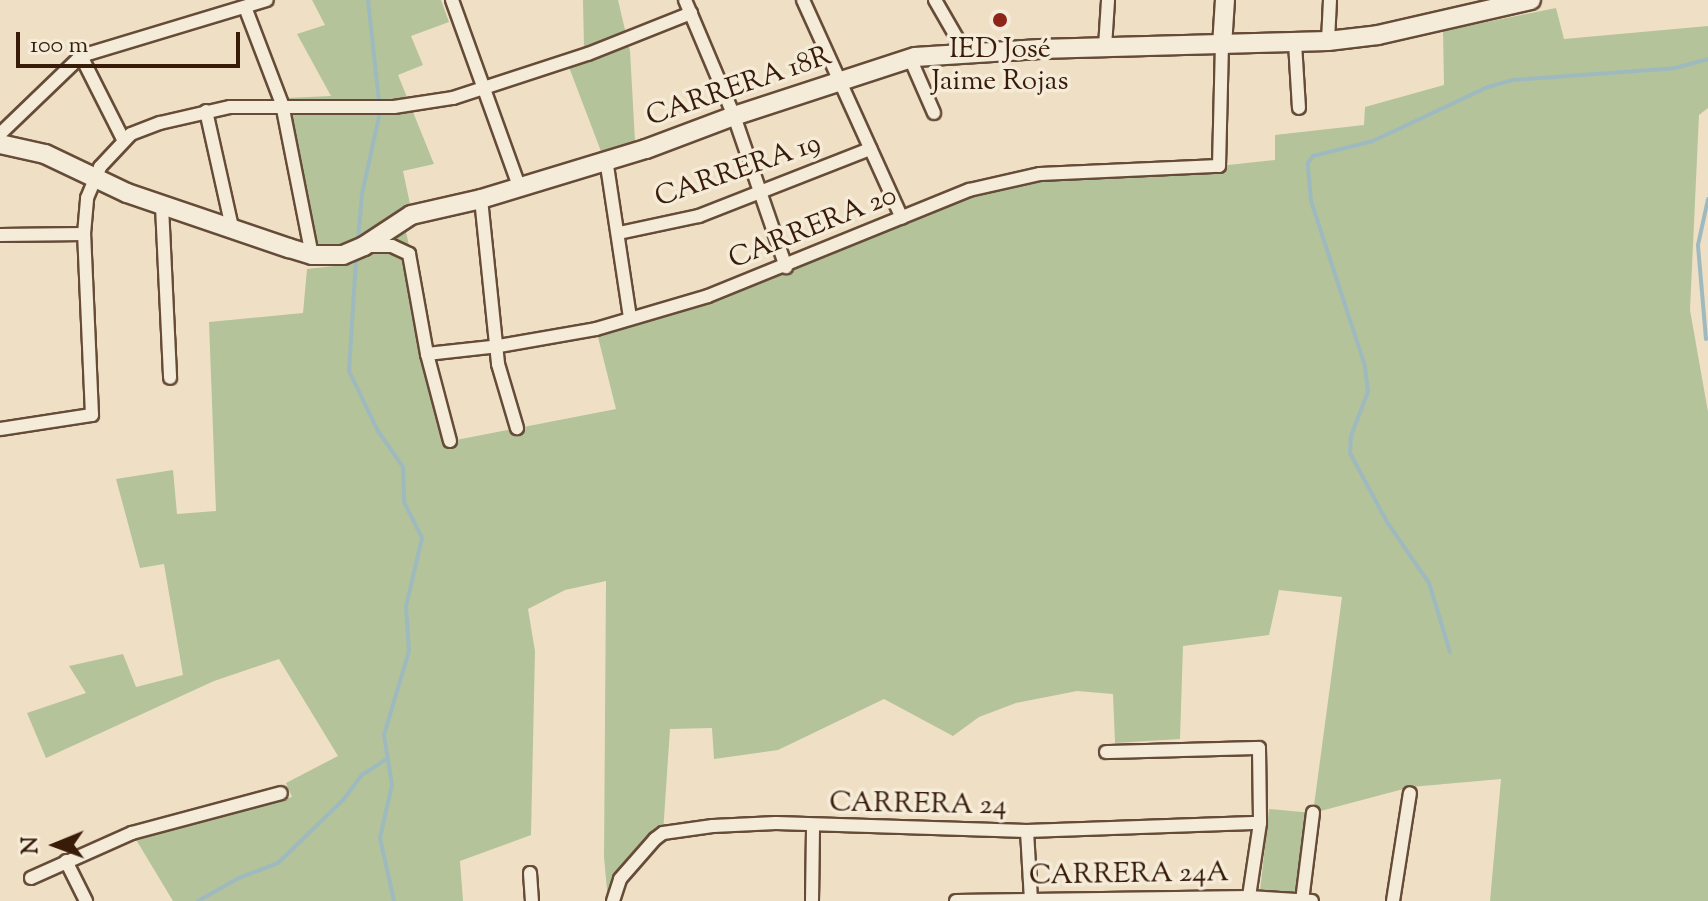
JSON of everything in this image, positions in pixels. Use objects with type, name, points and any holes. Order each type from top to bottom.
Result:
[{"type":"street","points":[[0,134],[81,56],[267,0]]},
{"type":"street","points":[[452,0],[519,186]]},
{"type":"street","points":[[685,0],[734,116],[786,267]]},
{"type":"street","points":[[803,0],[902,218]]},
{"type":"street","points":[[935,0],[965,52]]},
{"type":"street","points":[[1105,47],[1108,0]]},
{"type":"street","points":[[1222,46],[1225,0]]},
{"type":"street","points":[[1328,41],[1330,0]]},
{"type":"street","name":"CARRERA 18R","points":[[0,144],[45,154],[162,206],[312,255],[343,255],[364,246],[411,215],[481,199],[646,149],[734,116],[910,58],[965,52],[1328,41],[1378,35],[1531,0]]},
{"type":"street","points":[[245,7],[282,104],[312,255]]},
{"type":"street","points":[[0,429],[92,415],[84,234],[87,198],[93,177],[123,139],[140,129],[206,111],[282,104],[394,107],[483,89],[691,13]]},
{"type":"street","points":[[1295,43],[1299,108]]},
{"type":"street","name":"CARRERA 20","points":[[427,354],[499,346],[596,329],[708,296],[786,267],[969,190],[1040,174],[1219,166],[1222,46]]},
{"type":"street","points":[[81,56],[123,139]]},
{"type":"street","points":[[910,58],[934,113]]},
{"type":"street","points":[[206,111],[232,227]]},
{"type":"street","name":"CARRERA 19","points":[[619,233],[699,216],[760,195],[870,149]]},
{"type":"street","points":[[606,159],[630,317]]},
{"type":"street","points":[[481,199],[499,346],[498,364],[517,428]]},
{"type":"street","points":[[162,206],[170,378]]},
{"type":"street","points":[[0,235],[84,234]]},
{"type":"street","points":[[364,246],[392,246],[409,254],[427,354],[450,441]]},
{"type":"street","points":[[1106,752],[1259,748],[1260,823],[1249,897]]},
{"type":"street","points":[[31,878],[132,833],[281,793]]},
{"type":"street","points":[[1393,901],[1410,793]]},
{"type":"street","points":[[1302,901],[1313,813]]},
{"type":"street","name":"CARRERA 24","points":[[613,901],[620,879],[638,854],[663,833],[760,824],[1027,831],[1260,823]]},
{"type":"street","points":[[812,901],[813,827]]},
{"type":"street","points":[[1027,831],[1031,901]]},
{"type":"street","points":[[66,861],[86,901]]},
{"type":"street","points":[[530,873],[532,901]]},
{"type":"street","name":"CARRERA 24A","points":[[956,901],[1249,897],[1312,901]]},
{"type":"green space","points":[[312,0],[441,0],[449,22],[411,36],[423,65],[398,75],[434,164],[403,171],[410,204],[349,247],[316,247],[285,98],[331,96],[297,34],[325,25]]},
{"type":"green space","points":[[583,0],[618,0],[630,51],[635,141],[602,154],[564,54],[584,47]]},
{"type":"green space","points":[[1556,8],[1564,39],[1708,26],[1708,108],[1699,115],[1690,310],[1708,412],[1708,901],[1490,901],[1501,779],[1411,787],[1313,813],[1342,597],[1279,590],[1269,635],[1183,646],[1180,739],[1115,743],[1113,694],[1077,691],[1016,703],[979,717],[953,736],[884,699],[778,750],[714,759],[712,728],[670,729],[663,833],[608,901],[604,857],[606,581],[565,590],[528,609],[535,651],[531,835],[460,861],[463,901],[173,901],[135,838],[292,797],[286,783],[338,756],[279,659],[214,681],[46,758],[27,713],[86,693],[69,666],[123,654],[136,687],[183,675],[164,564],[140,568],[116,479],[173,470],[177,514],[216,511],[209,322],[303,313],[307,269],[352,264],[405,227],[451,441],[616,409],[596,329],[708,296],[902,218],[1040,174],[1219,166],[1275,160],[1275,135],[1364,125],[1365,107],[1444,85],[1443,31]]},
{"type":"green space","points":[[1269,809],[1313,813],[1303,895],[1260,891]]},
{"type":"waterway","points":[[368,0],[379,101]]},
{"type":"waterway","points":[[1450,652],[1429,583],[1387,522],[1350,453],[1351,436],[1368,392],[1365,366],[1311,201],[1308,163],[1313,156],[1373,141],[1488,87],[1513,80],[1675,68],[1708,59]]},
{"type":"waterway","points":[[358,240],[362,194],[379,117]]},
{"type":"waterway","points":[[1706,339],[1698,245],[1708,199]]},
{"type":"waterway","points":[[356,260],[349,371],[378,431],[403,467],[404,502],[422,538],[406,607],[409,651],[384,735],[392,785],[380,838],[394,901]]},
{"type":"waterway","points":[[198,901],[239,878],[278,863],[343,800],[362,775],[388,758]]},
{"type":"place","name":"IED José Jaime Rojas","points":[[1000,20]]}]
